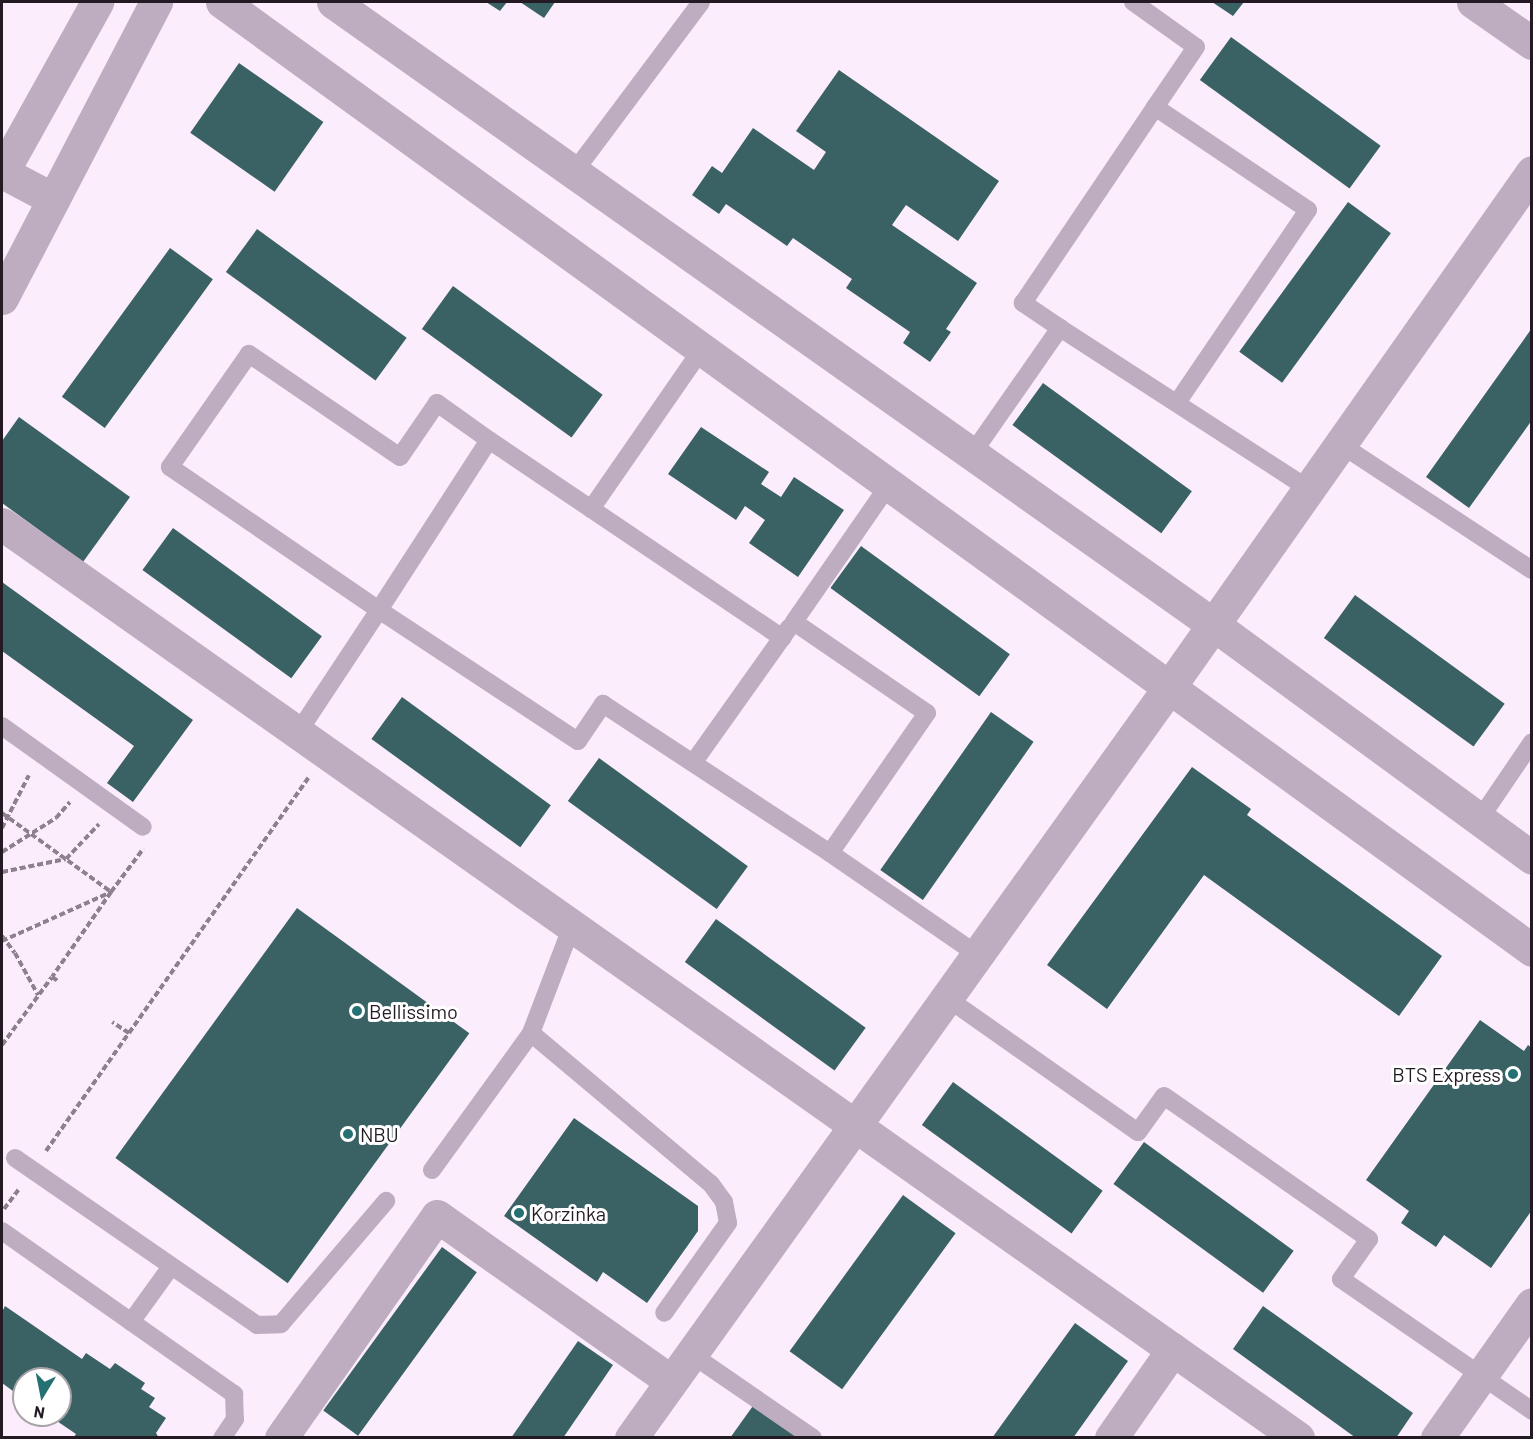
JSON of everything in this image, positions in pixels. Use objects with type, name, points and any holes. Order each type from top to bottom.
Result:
[{"type":"street","points":[[53,199],[2,173],[97,2]]},
{"type":"street","points":[[2,298],[156,2]]},
{"type":"street","points":[[222,2],[1168,689],[1532,950]]},
{"type":"street","points":[[333,2],[1214,625],[1532,858]]},
{"type":"street","points":[[1473,2],[1532,43]]},
{"type":"street","points":[[632,1437],[1214,625],[1532,172]]},
{"type":"street","points":[[2,524],[858,1124],[1173,1349],[1286,1434]]},
{"type":"street","points":[[296,1432],[437,1216],[671,1381]]},
{"type":"street","points":[[1437,1437],[1532,1304]]},
{"type":"street","points":[[1112,1437],[1173,1349]]},
{"type":"lane","points":[[1133,2],[1196,46],[1023,303],[1309,489]]},
{"type":"lane","points":[[574,172],[694,4]]},
{"type":"lane","points":[[1155,107],[1308,210],[1177,403]]},
{"type":"lane","points":[[972,454],[1060,328]]},
{"type":"lane","points":[[591,509],[701,350]]},
{"type":"lane","points":[[783,638],[437,403],[400,457],[249,354],[170,467],[378,610],[578,741],[603,704],[978,955]]},
{"type":"lane","points":[[298,730],[489,440]]},
{"type":"lane","points":[[1340,444],[1532,570]]},
{"type":"lane","points":[[693,763],[888,486]]},
{"type":"lane","points":[[794,622],[927,713],[830,854]]},
{"type":"lane","points":[[2,726],[143,827]]},
{"type":"lane","points":[[1479,820],[1532,742]]},
{"type":"lane","points":[[432,1170],[531,1034],[573,923]]},
{"type":"lane","points":[[947,999],[1138,1132],[1164,1096],[1369,1239],[1341,1279],[1532,1411]]},
{"type":"lane","points":[[531,1034],[711,1184],[724,1202],[728,1223],[664,1313]]},
{"type":"lane","points":[[15,1158],[170,1268],[258,1325],[281,1324],[386,1201]]},
{"type":"lane","points":[[2,1231],[234,1394],[235,1419],[222,1437]]},
{"type":"lane","points":[[130,1322],[170,1268]]},
{"type":"lane","points":[[690,1354],[813,1437]]},
{"type":"path","points":[[2,828],[9,818],[34,763],[35,750]]},
{"type":"path","points":[[2,1212],[328,751]]},
{"type":"path","points":[[2,852],[56,818],[84,785]]},
{"type":"path","points":[[2,872],[66,859],[115,807]]},
{"type":"path","points":[[2,813],[111,892]]},
{"type":"path","points":[[2,1045],[146,844],[143,827]]},
{"type":"path","points":[[38,995],[3,939],[111,892]]},
{"type":"path","points":[[52,977],[58,981]]},
{"type":"path","points":[[112,1022],[129,1033]]},
{"type":"building","points":[[486,2],[507,2],[500,11]]},
{"type":"building","points":[[520,2],[555,2],[544,18]]},
{"type":"building","points":[[1212,2],[1244,2],[1233,16]]},
{"type":"building","points":[[1231,37],[1381,146],[1350,189],[1200,80]]},
{"type":"building","points":[[239,63],[323,122],[275,192],[190,133]]},
{"type":"building","points":[[839,70],[999,181],[958,241],[906,205],[892,225],[977,283],[946,329],[951,332],[930,362],[903,343],[910,332],[846,288],[852,279],[793,238],[787,246],[726,204],[719,214],[692,195],[712,166],[722,173],[753,128],[814,170],[826,152],[796,131]]},
{"type":"building","points":[[1348,202],[1391,233],[1282,383],[1239,352]]},
{"type":"building","points":[[257,229],[407,338],[376,381],[226,272]]},
{"type":"building","points":[[170,248],[213,279],[105,428],[62,397]]},
{"type":"building","points":[[453,286],[603,395],[572,438],[422,329]]},
{"type":"building","points":[[1532,328],[1532,420],[1469,508],[1426,477]]},
{"type":"building","points":[[1043,383],[1192,491],[1161,533],[1012,425]]},
{"type":"building","points":[[19,417],[130,497],[83,562],[2,503],[2,441]]},
{"type":"building","points":[[701,427],[769,472],[761,484],[781,497],[794,477],[844,510],[798,577],[749,543],[765,520],[745,506],[736,520],[668,474]]},
{"type":"building","points":[[173,528],[322,636],[291,678],[142,570]]},
{"type":"building","points":[[861,546],[1010,654],[979,696],[830,588]]},
{"type":"building","points":[[2,582],[193,720],[133,802],[107,783],[134,746],[2,651]]},
{"type":"building","points":[[1355,595],[1505,704],[1474,747],[1324,638]]},
{"type":"building","points":[[402,697],[551,805],[520,847],[371,739]]},
{"type":"building","points":[[991,712],[1034,742],[923,900],[880,870]]},
{"type":"building","points":[[599,758],[748,866],[717,909],[568,801]]},
{"type":"building","points":[[1192,767],[1251,809],[1247,815],[1442,956],[1399,1016],[1204,875],[1107,1009],[1047,965]]},
{"type":"building","points":[[297,908],[469,1033],[288,1283],[115,1158]]},
{"type":"building","points":[[716,919],[866,1028],[835,1071],[685,962]]},
{"type":"building","points":[[1480,1020],[1524,1051],[1528,1045],[1532,1048],[1532,1210],[1491,1268],[1444,1235],[1436,1247],[1401,1223],[1409,1211],[1366,1180]]},
{"type":"building","points":[[953,1082],[1103,1191],[1072,1234],[922,1125]]},
{"type":"building","points":[[574,1118],[698,1206],[698,1231],[647,1303],[603,1272],[597,1282],[504,1216]]},
{"type":"building","points":[[1144,1142],[1294,1251],[1263,1293],[1113,1184]]},
{"type":"building","points":[[903,1195],[956,1233],[842,1389],[790,1351]]},
{"type":"building","points":[[442,1247],[477,1272],[358,1436],[323,1410]]},
{"type":"building","points":[[5,1306],[82,1359],[86,1353],[110,1369],[115,1363],[145,1383],[141,1389],[155,1398],[149,1407],[166,1418],[156,1433],[159,1438],[73,1438],[76,1434],[66,1427],[72,1427],[72,1367],[12,1367],[12,1390],[2,1383],[2,1312]]},
{"type":"building","points":[[1263,1306],[1413,1413],[1396,1438],[1356,1438],[1233,1349]]},
{"type":"building","points":[[1075,1323],[1128,1361],[1073,1438],[992,1438]]},
{"type":"building","points":[[578,1341],[613,1365],[563,1438],[511,1438]]},
{"type":"building","points":[[755,1403],[805,1438],[730,1438]]},
{"type":"place","name":"Bellissimo","points":[[357,1011]]},
{"type":"place","name":"BTS Express","points":[[1513,1074]]},
{"type":"place","name":"NBU","points":[[348,1134]]},
{"type":"place","name":"Korzinka","points":[[519,1213]]}]
